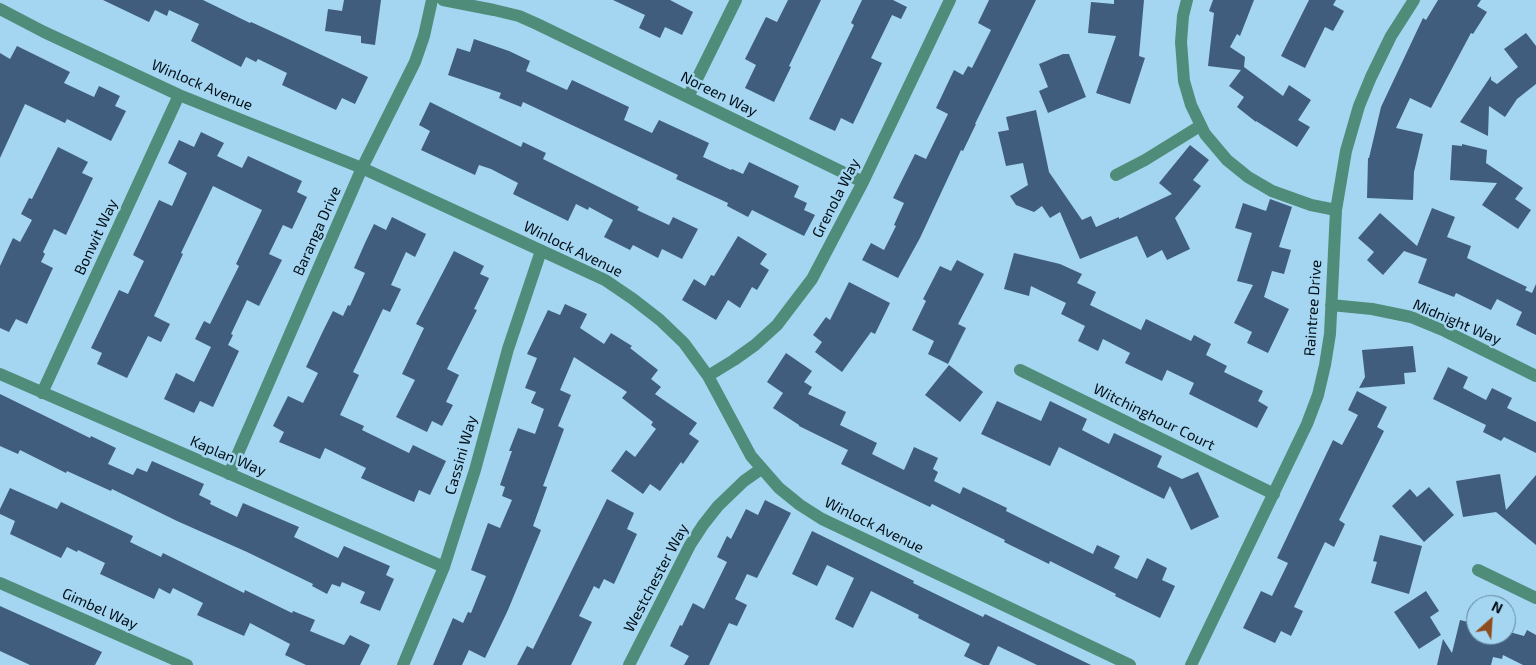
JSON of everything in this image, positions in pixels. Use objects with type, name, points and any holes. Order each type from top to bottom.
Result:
[{"type":"street","name":"Baranga Drive","points":[[229,474],[362,168],[415,62],[424,36],[432,0]]},
{"type":"street","name":"Noreen Way","points":[[443,0],[467,3],[518,16],[863,182]]},
{"type":"street","points":[[688,97],[736,0]]},
{"type":"street","name":"Grenola Way","points":[[708,376],[741,355],[776,325],[812,279],[863,182],[950,0]]},
{"type":"street","points":[[1187,0],[1181,55],[1184,81],[1191,105],[1200,126],[1210,142],[1227,160],[1248,177],[1284,196],[1311,206],[1336,210]]},
{"type":"street","name":"Raintree Drive","points":[[1191,665],[1307,424],[1318,395],[1330,334],[1336,210],[1346,151],[1359,106],[1371,76],[1391,36],[1414,0]]},
{"type":"street","name":"Winlock Avenue","points":[[1,10],[179,95],[362,168],[605,280],[633,298],[684,342],[708,376],[751,456],[761,469],[800,505],[822,518],[1130,665]]},
{"type":"street","name":"Bonwit Way","points":[[42,393],[179,95]]},
{"type":"street","points":[[1116,175],[1145,160],[1200,126]]},
{"type":"street","name":"Cassini Way","points":[[403,665],[444,567],[475,470],[508,348],[541,251]]},
{"type":"street","name":"Midnight Way","points":[[1331,305],[1372,309],[1411,317],[1445,331],[1536,376]]},
{"type":"street","name":"Witchinghour Court","points":[[1020,370],[1274,494]]},
{"type":"street","name":"Kaplan Way","points":[[0,374],[444,567]]},
{"type":"street","name":"Westchester Way","points":[[629,665],[690,545],[703,525],[718,506],[744,481],[761,469]]},
{"type":"street","points":[[1478,570],[1536,598]]},
{"type":"street","name":"Gimbel Way","points":[[0,583],[187,665]]},
{"type":"building","points":[[103,0],[203,0],[368,77],[355,104],[342,98],[336,110],[282,85],[287,73],[258,59],[256,62],[246,57],[241,67],[191,41],[199,24],[169,10],[167,16],[155,10],[149,22]]},
{"type":"building","points":[[344,0],[381,0],[375,45],[361,43],[361,36],[325,31],[328,9],[342,11]]},
{"type":"building","points":[[613,0],[670,0],[693,12],[682,35],[665,27],[660,38],[639,28],[645,15]]},
{"type":"building","points":[[788,0],[821,0],[774,102],[745,88],[756,65],[745,59],[766,17],[777,22]]},
{"type":"building","points":[[862,0],[893,0],[907,7],[901,19],[892,15],[871,58],[882,63],[853,124],[841,118],[835,131],[809,119],[854,25],[851,23]]},
{"type":"building","points":[[989,0],[1036,0],[963,151],[961,150],[920,238],[898,278],[862,260],[871,243],[884,250],[896,226],[894,225],[904,203],[893,198],[915,154],[926,159],[948,114],[936,108],[954,70],[963,75],[968,66],[972,68],[991,30],[978,23]]},
{"type":"building","points":[[1114,0],[1144,0],[1139,56],[1145,58],[1130,104],[1096,93],[1116,36],[1088,33],[1091,2],[1114,4]]},
{"type":"building","points":[[1213,0],[1254,0],[1240,36],[1237,34],[1230,47],[1245,57],[1244,67],[1283,96],[1289,85],[1311,100],[1298,120],[1310,127],[1297,147],[1256,122],[1237,107],[1244,97],[1229,86],[1241,70],[1208,66],[1214,13],[1209,11]]},
{"type":"building","points":[[1309,0],[1336,0],[1333,5],[1344,11],[1333,31],[1325,27],[1305,68],[1281,56]]},
{"type":"building","points":[[1438,0],[1481,0],[1477,6],[1487,12],[1473,34],[1471,33],[1431,108],[1410,98],[1396,128],[1423,134],[1414,172],[1413,200],[1367,198],[1368,158],[1381,107],[1423,18],[1426,20]]},
{"type":"building","points":[[1526,33],[1536,46],[1536,84],[1517,99],[1505,117],[1489,106],[1488,136],[1460,122],[1491,76],[1491,80],[1497,84],[1518,67],[1504,49]]},
{"type":"building","points":[[474,39],[509,51],[530,61],[526,71],[567,90],[572,80],[629,107],[624,120],[652,133],[659,120],[709,143],[703,157],[731,170],[743,174],[749,162],[799,186],[794,197],[807,203],[804,210],[815,215],[804,236],[752,210],[748,217],[727,206],[728,203],[676,179],[678,175],[523,102],[521,107],[499,98],[501,93],[448,75],[457,48],[470,52]]},
{"type":"building","points":[[17,46],[70,72],[64,83],[94,97],[99,86],[120,96],[115,106],[126,111],[111,141],[67,119],[65,123],[25,104],[0,158],[0,53],[10,59]]},
{"type":"building","points":[[1063,54],[1069,54],[1086,97],[1048,113],[1039,91],[1048,87],[1039,64]]},
{"type":"building","points":[[430,102],[521,147],[523,142],[546,153],[543,159],[639,207],[637,210],[669,225],[673,217],[698,229],[682,259],[662,249],[658,258],[633,245],[630,250],[604,237],[613,220],[589,207],[588,210],[576,204],[568,221],[513,194],[518,183],[491,169],[479,165],[475,175],[421,150],[430,131],[419,125]]},
{"type":"building","points":[[1036,110],[1049,172],[1082,220],[1091,216],[1096,227],[1119,217],[1119,219],[1172,194],[1159,183],[1190,145],[1209,160],[1193,180],[1201,186],[1175,218],[1190,249],[1167,260],[1162,250],[1147,258],[1137,236],[1080,259],[1060,212],[1050,218],[1042,206],[1034,212],[1016,205],[1010,196],[1028,185],[1023,163],[1006,166],[998,132],[1009,130],[1006,117]]},
{"type":"building","points":[[201,132],[224,143],[217,156],[242,168],[248,156],[302,181],[297,192],[307,197],[292,229],[283,225],[269,254],[282,260],[259,306],[247,300],[231,334],[233,335],[228,345],[239,351],[213,407],[200,401],[194,413],[164,399],[176,373],[194,382],[211,347],[195,339],[204,321],[210,324],[239,266],[236,264],[262,210],[213,186],[154,316],[170,324],[161,342],[148,336],[127,378],[97,364],[102,353],[91,348],[119,290],[128,294],[144,261],[133,255],[159,200],[172,206],[187,173],[168,163],[179,140],[194,147]]},
{"type":"building","points":[[1462,144],[1487,150],[1486,163],[1523,188],[1515,199],[1531,210],[1518,229],[1482,205],[1497,183],[1450,180],[1452,145],[1462,146]]},
{"type":"building","points":[[58,147],[88,162],[82,173],[93,178],[66,235],[54,229],[43,252],[45,254],[41,262],[53,268],[27,324],[16,319],[9,332],[0,328],[0,266],[13,238],[20,242],[32,220],[21,214],[29,198],[32,199]]},
{"type":"building","points":[[1270,199],[1292,207],[1279,247],[1291,250],[1284,274],[1272,271],[1264,297],[1289,309],[1268,353],[1247,343],[1252,332],[1234,323],[1253,285],[1237,281],[1252,233],[1235,228],[1243,203],[1266,211]]},
{"type":"building","points":[[1432,208],[1455,217],[1447,237],[1471,246],[1467,258],[1527,287],[1525,290],[1532,293],[1536,284],[1536,335],[1516,325],[1522,312],[1497,299],[1491,310],[1456,293],[1454,297],[1418,283],[1427,259],[1404,251],[1383,275],[1367,260],[1374,252],[1358,238],[1380,213],[1417,246]]},
{"type":"building","points":[[392,217],[426,234],[415,257],[406,252],[391,285],[401,289],[390,312],[383,309],[353,372],[359,375],[340,415],[364,426],[362,430],[409,453],[413,445],[446,461],[430,495],[419,490],[414,502],[361,478],[366,468],[325,448],[320,459],[279,442],[284,432],[273,426],[288,396],[303,403],[318,373],[306,367],[333,311],[343,316],[348,305],[350,306],[365,273],[354,268],[374,224],[386,230]]},
{"type":"building","points":[[738,236],[767,254],[760,264],[769,270],[757,290],[752,287],[740,308],[728,300],[716,320],[682,300],[694,279],[705,286],[711,275],[714,276]]},
{"type":"building","points":[[454,251],[484,266],[480,274],[489,278],[474,309],[477,310],[447,369],[459,375],[446,402],[453,405],[442,426],[432,421],[427,432],[396,417],[415,380],[402,374],[424,328],[416,324]]},
{"type":"building","points":[[1014,253],[1060,264],[1082,274],[1077,283],[1096,292],[1090,305],[1141,330],[1146,319],[1191,341],[1194,335],[1211,344],[1206,355],[1227,366],[1224,372],[1263,391],[1258,401],[1268,407],[1257,428],[1189,394],[1194,383],[1167,370],[1162,381],[1125,363],[1130,353],[1103,339],[1098,351],[1078,341],[1085,326],[1061,314],[1066,303],[1031,286],[1029,296],[1004,289]]},
{"type":"building","points":[[957,260],[984,274],[958,324],[966,328],[948,364],[928,354],[934,341],[912,330],[926,301],[923,299],[940,266],[951,271]]},
{"type":"building","points":[[849,282],[890,303],[875,334],[871,332],[842,372],[815,352],[822,342],[813,335],[826,317],[830,320]]},
{"type":"building","points":[[565,304],[587,314],[580,328],[604,344],[611,333],[632,346],[630,348],[658,370],[651,379],[661,387],[655,394],[697,423],[689,434],[699,441],[683,464],[681,462],[660,491],[650,484],[643,494],[611,471],[626,450],[635,457],[656,429],[651,425],[653,422],[622,398],[627,392],[574,357],[560,390],[571,395],[558,426],[564,429],[543,486],[547,487],[533,526],[541,530],[508,610],[485,658],[469,650],[462,665],[433,665],[453,618],[463,623],[468,612],[471,613],[486,576],[471,570],[488,523],[500,528],[512,500],[502,496],[505,487],[500,485],[512,451],[509,451],[518,428],[535,434],[544,409],[531,403],[536,392],[525,388],[537,358],[527,354],[548,310],[560,315]]},
{"type":"building","points":[[1413,346],[1416,372],[1404,373],[1405,384],[1359,388],[1365,377],[1362,350]]},
{"type":"building","points":[[786,353],[812,371],[804,382],[812,387],[808,394],[846,412],[840,425],[877,443],[872,454],[904,470],[914,447],[938,458],[933,469],[938,472],[934,481],[960,494],[963,487],[1007,508],[1006,511],[1093,554],[1097,545],[1120,556],[1114,568],[1137,579],[1147,558],[1167,568],[1162,580],[1175,586],[1160,618],[1050,561],[1049,564],[1004,542],[1005,540],[932,504],[930,507],[841,464],[848,450],[799,426],[773,408],[783,393],[767,382]]},
{"type":"building","points":[[949,365],[983,392],[960,422],[925,395]]},
{"type":"building","points":[[1448,367],[1468,377],[1463,388],[1486,400],[1492,388],[1512,398],[1507,408],[1536,422],[1536,453],[1504,437],[1501,441],[1483,432],[1486,425],[1433,399]]},
{"type":"building","points":[[1357,391],[1387,407],[1377,427],[1384,431],[1339,520],[1345,524],[1334,547],[1325,542],[1294,607],[1303,611],[1291,636],[1281,631],[1275,643],[1243,628],[1261,591],[1272,596],[1288,563],[1277,558],[1333,440],[1342,445],[1358,415],[1348,410]]},
{"type":"building","points":[[0,394],[90,438],[91,436],[116,448],[108,464],[133,475],[137,468],[147,472],[152,461],[204,484],[199,495],[211,501],[210,504],[237,517],[243,503],[299,527],[294,537],[338,558],[344,546],[390,566],[386,575],[394,579],[380,611],[360,603],[365,592],[342,582],[340,587],[332,584],[327,594],[312,586],[313,584],[112,489],[111,491],[67,471],[66,473],[20,450],[18,454],[0,446]]},
{"type":"building","points":[[997,401],[1041,421],[1050,401],[1087,419],[1082,430],[1109,444],[1114,433],[1162,456],[1157,467],[1182,479],[1198,472],[1219,517],[1191,530],[1170,486],[1164,499],[1059,447],[1050,466],[981,434]]},
{"type":"building","points":[[1500,474],[1506,510],[1536,475],[1536,545],[1496,512],[1463,517],[1456,481]]},
{"type":"building","points":[[1429,487],[1454,515],[1424,542],[1392,506],[1410,489],[1417,497]]},
{"type":"building","points":[[10,488],[57,509],[61,502],[133,536],[130,542],[161,557],[163,553],[244,593],[245,590],[292,613],[293,611],[315,620],[310,631],[344,645],[350,635],[370,645],[360,665],[306,665],[285,655],[290,644],[250,623],[244,636],[197,615],[203,603],[173,588],[170,594],[159,588],[154,599],[100,574],[105,563],[78,550],[77,552],[67,547],[61,558],[10,534],[15,521],[0,514],[0,509]]},
{"type":"building","points":[[607,499],[634,513],[627,529],[637,534],[614,584],[604,579],[599,589],[594,586],[579,616],[592,622],[571,665],[517,665],[527,646],[533,649]]},
{"type":"building","points":[[765,500],[791,513],[757,578],[747,574],[735,599],[747,605],[737,626],[729,623],[709,665],[684,665],[689,656],[670,646],[680,625],[682,626],[693,603],[704,609],[727,562],[717,557],[727,536],[731,539],[746,509],[758,515]]},
{"type":"building","points":[[812,531],[983,617],[985,614],[1091,665],[1037,665],[998,646],[989,665],[983,665],[964,656],[970,644],[918,618],[919,615],[871,591],[853,628],[835,619],[854,578],[827,565],[817,586],[792,574]]},
{"type":"building","points":[[1380,535],[1422,546],[1409,594],[1371,583],[1377,562],[1373,561]]},
{"type":"building","points":[[1426,591],[1439,611],[1430,617],[1441,635],[1419,649],[1394,612]]},
{"type":"building","points":[[0,606],[102,652],[95,665],[30,665],[0,651]]},
{"type":"building","points":[[1460,620],[1466,622],[1466,645],[1516,645],[1516,634],[1524,636],[1527,630],[1536,635],[1536,665],[1523,665],[1503,655],[1502,659],[1493,657],[1491,665],[1437,665],[1443,639],[1452,653]]}]
